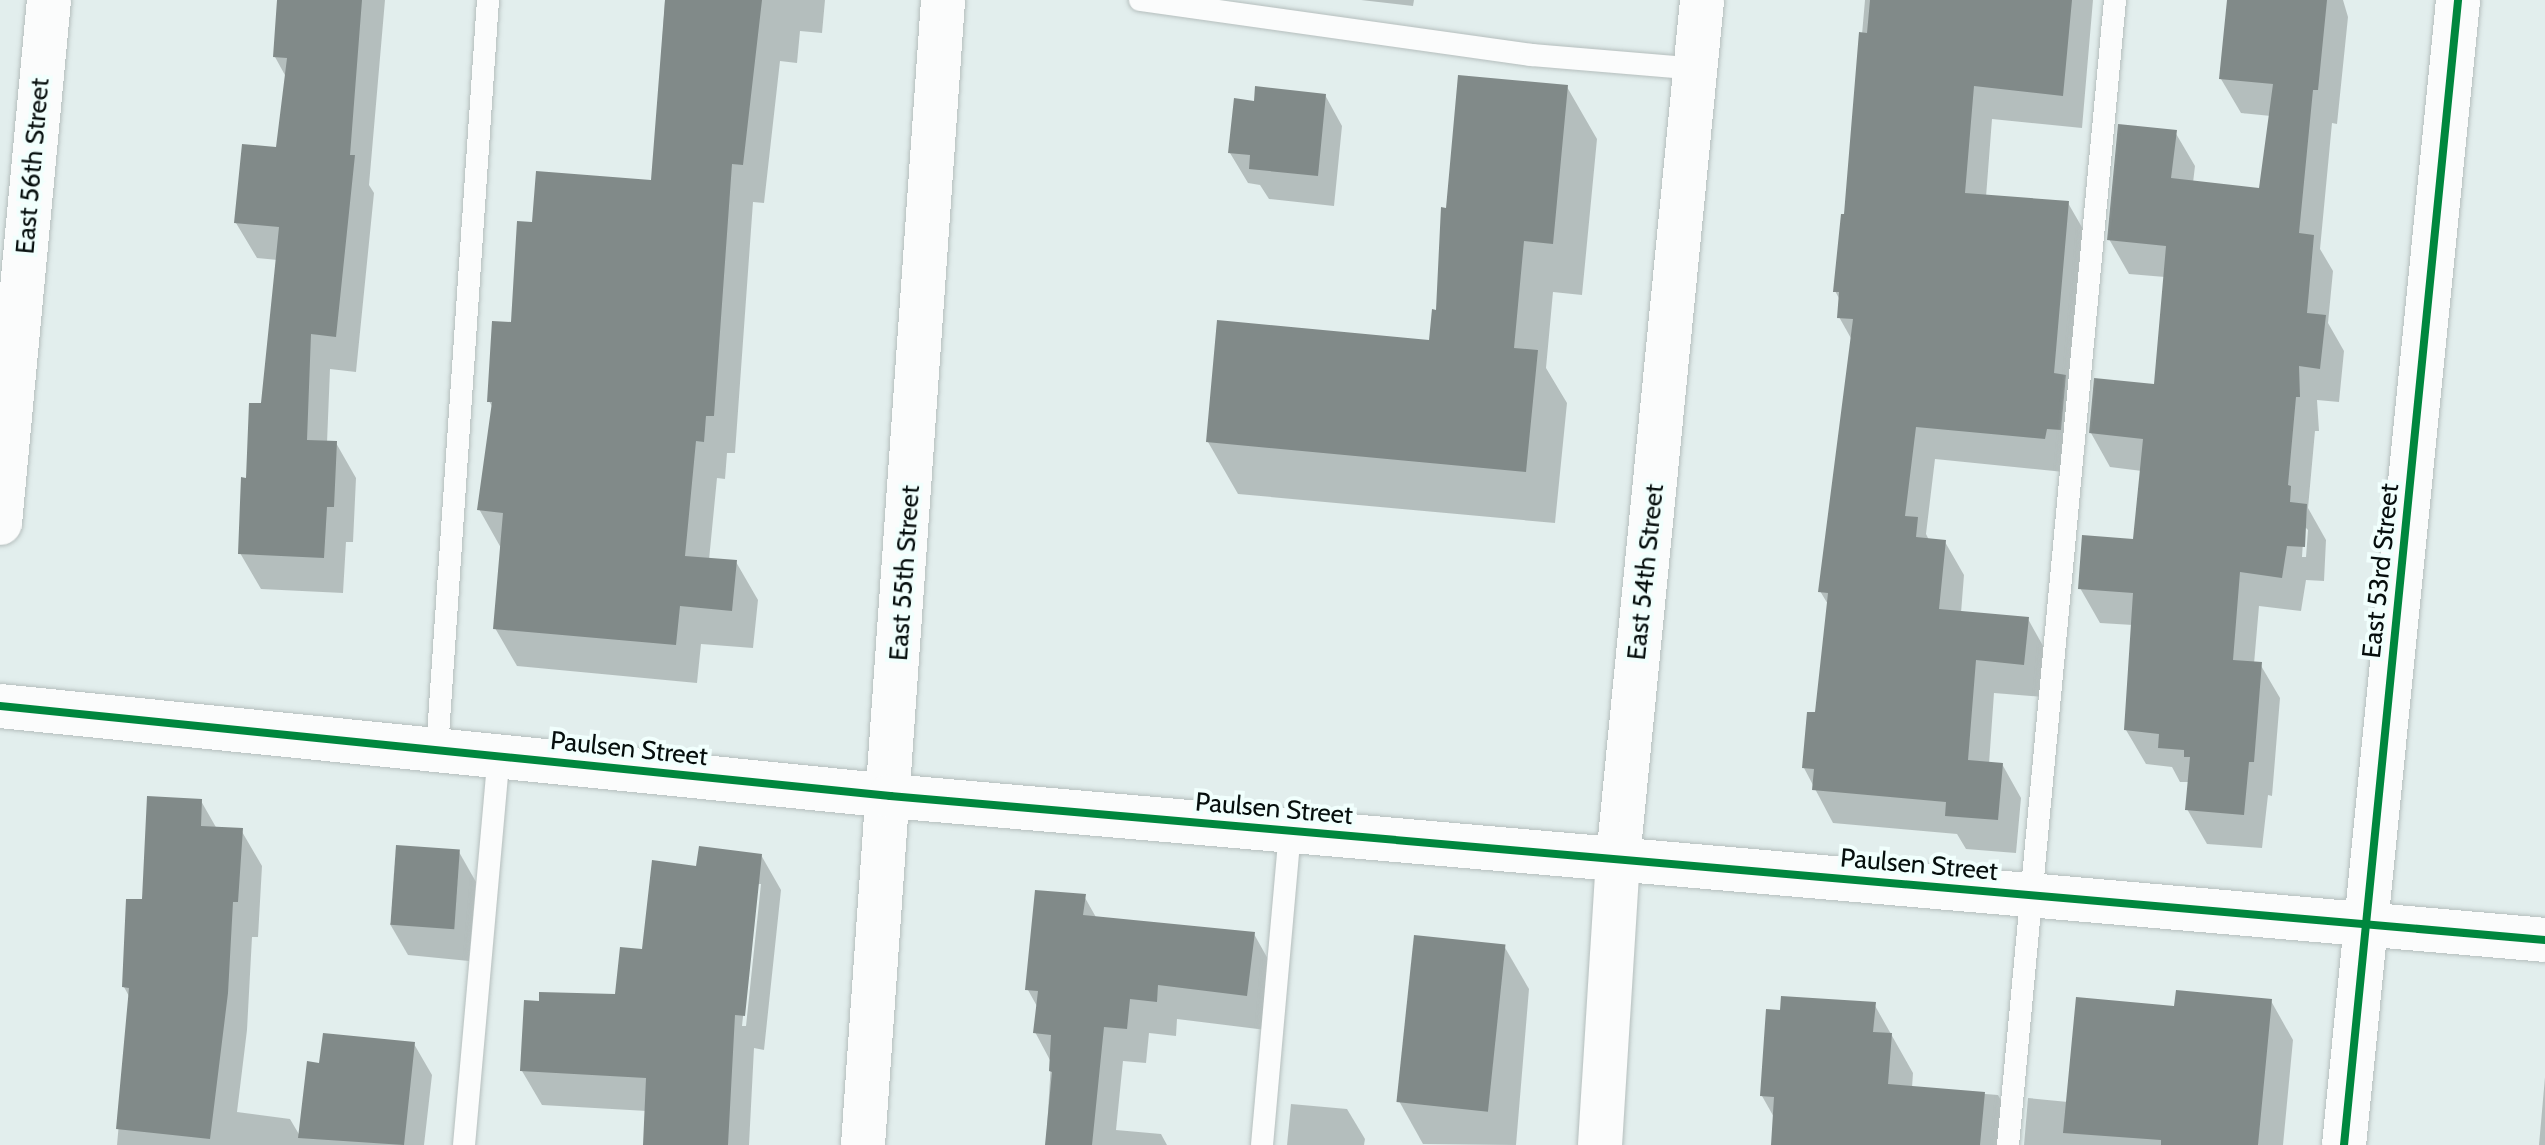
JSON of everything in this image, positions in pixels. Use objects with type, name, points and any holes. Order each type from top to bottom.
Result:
[{"type":"street","name":"East 56th Street","points":[[0,523],[49,0]]},
{"type":"street","name":"East 55th Street","points":[[863,1145],[890,796],[943,0]]},
{"type":"street","name":"East 54th Street","points":[[1600,1145],[1618,859],[1702,0]]},
{"type":"street","name":"East 53rd Street","points":[[2344,1145],[2458,0]]},
{"type":"street","name":"Paulsen Street","points":[[0,706],[890,796],[2545,940]]},
{"type":"lane","points":[[437,750],[488,0]]},
{"type":"lane","points":[[1140,0],[1531,55],[1696,69]]},
{"type":"lane","points":[[2008,1145],[2115,0]]},
{"type":"lane","points":[[464,1145],[499,756]]},
{"type":"lane","points":[[1262,1145],[1290,831]]},
{"type":"building","points":[[277,0],[362,0],[350,155],[355,155],[336,337],[311,334],[307,440],[337,441],[334,507],[327,507],[324,558],[238,554],[241,477],[246,478],[249,403],[261,403],[279,227],[234,223],[242,144],[276,147],[287,58],[273,57]]},
{"type":"building","points":[[665,0],[762,0],[743,165],[732,164],[714,416],[706,416],[704,442],[696,441],[685,556],[737,560],[732,611],[680,606],[676,645],[493,629],[503,513],[477,510],[492,402],[487,402],[492,321],[511,322],[517,221],[532,222],[536,171],[651,180]]},
{"type":"building","points":[[1870,0],[2072,0],[2063,96],[1974,86],[1965,193],[2069,201],[2054,373],[2066,375],[2061,430],[2047,429],[2045,439],[1916,427],[1905,516],[1918,517],[1916,537],[1946,540],[1939,609],[2029,617],[2024,665],[1976,660],[1968,760],[2003,763],[1998,820],[1945,816],[1946,802],[1812,790],[1814,769],[1802,768],[1807,712],[1815,712],[1828,593],[1818,592],[1853,319],[1837,318],[1839,292],[1833,292],[1841,214],[1844,214],[1859,32],[1867,33]]},
{"type":"building","points":[[2227,0],[2327,0],[2318,90],[2313,90],[2299,233],[2314,235],[2307,313],[2326,315],[2320,369],[2299,366],[2300,397],[2296,397],[2288,485],[2291,486],[2290,502],[2307,504],[2305,547],[2287,546],[2282,578],[2240,572],[2233,660],[2262,662],[2254,762],[2249,762],[2244,815],[2185,810],[2190,757],[2184,757],[2184,750],[2158,748],[2159,734],[2124,730],[2133,593],[2078,589],[2082,535],[2133,539],[2143,439],[2089,433],[2094,378],[2154,384],[2166,246],[2107,240],[2118,124],[2177,130],[2171,178],[2259,188],[2273,84],[2219,79]]},
{"type":"building","points":[[1458,75],[1568,85],[1553,244],[1524,241],[1514,348],[1538,350],[1526,472],[1206,442],[1217,320],[1429,340],[1432,309],[1436,310],[1441,207],[1446,208]]},
{"type":"building","points":[[1255,86],[1326,94],[1318,176],[1249,169],[1250,155],[1228,153],[1234,98],[1254,101]]},
{"type":"building","points":[[147,796],[202,799],[201,826],[243,828],[238,902],[233,902],[228,993],[210,1139],[116,1129],[129,988],[122,987],[126,899],[142,899]]},
{"type":"building","points":[[396,845],[460,849],[454,929],[390,925]]},
{"type":"building","points":[[699,846],[762,854],[745,1016],[735,1015],[728,1145],[643,1145],[646,1078],[520,1071],[524,1000],[539,1001],[539,992],[615,994],[620,947],[642,949],[652,860],[696,866]]},
{"type":"building","points":[[1035,890],[1086,894],[1083,915],[1255,932],[1247,996],[1158,985],[1157,1002],[1130,999],[1127,1029],[1104,1027],[1092,1145],[1045,1145],[1052,1072],[1049,1071],[1051,1035],[1033,1033],[1038,991],[1025,990]]},
{"type":"building","points":[[1414,935],[1505,945],[1488,1112],[1396,1102]]},
{"type":"building","points":[[2176,990],[2272,999],[2258,1145],[2161,1145],[2161,1140],[2063,1133],[2076,997],[2174,1006]]},
{"type":"building","points":[[1781,996],[1876,1002],[1873,1032],[1892,1033],[1888,1084],[1985,1092],[1980,1145],[1771,1145],[1774,1097],[1760,1096],[1766,1009],[1780,1010]]},
{"type":"building","points":[[323,1033],[415,1042],[404,1145],[298,1138],[307,1061],[319,1063]]},
{"type":"cycle path","points":[[2344,1145],[2458,0]]},
{"type":"cycle path","points":[[0,706],[890,796],[2545,940]]}]
